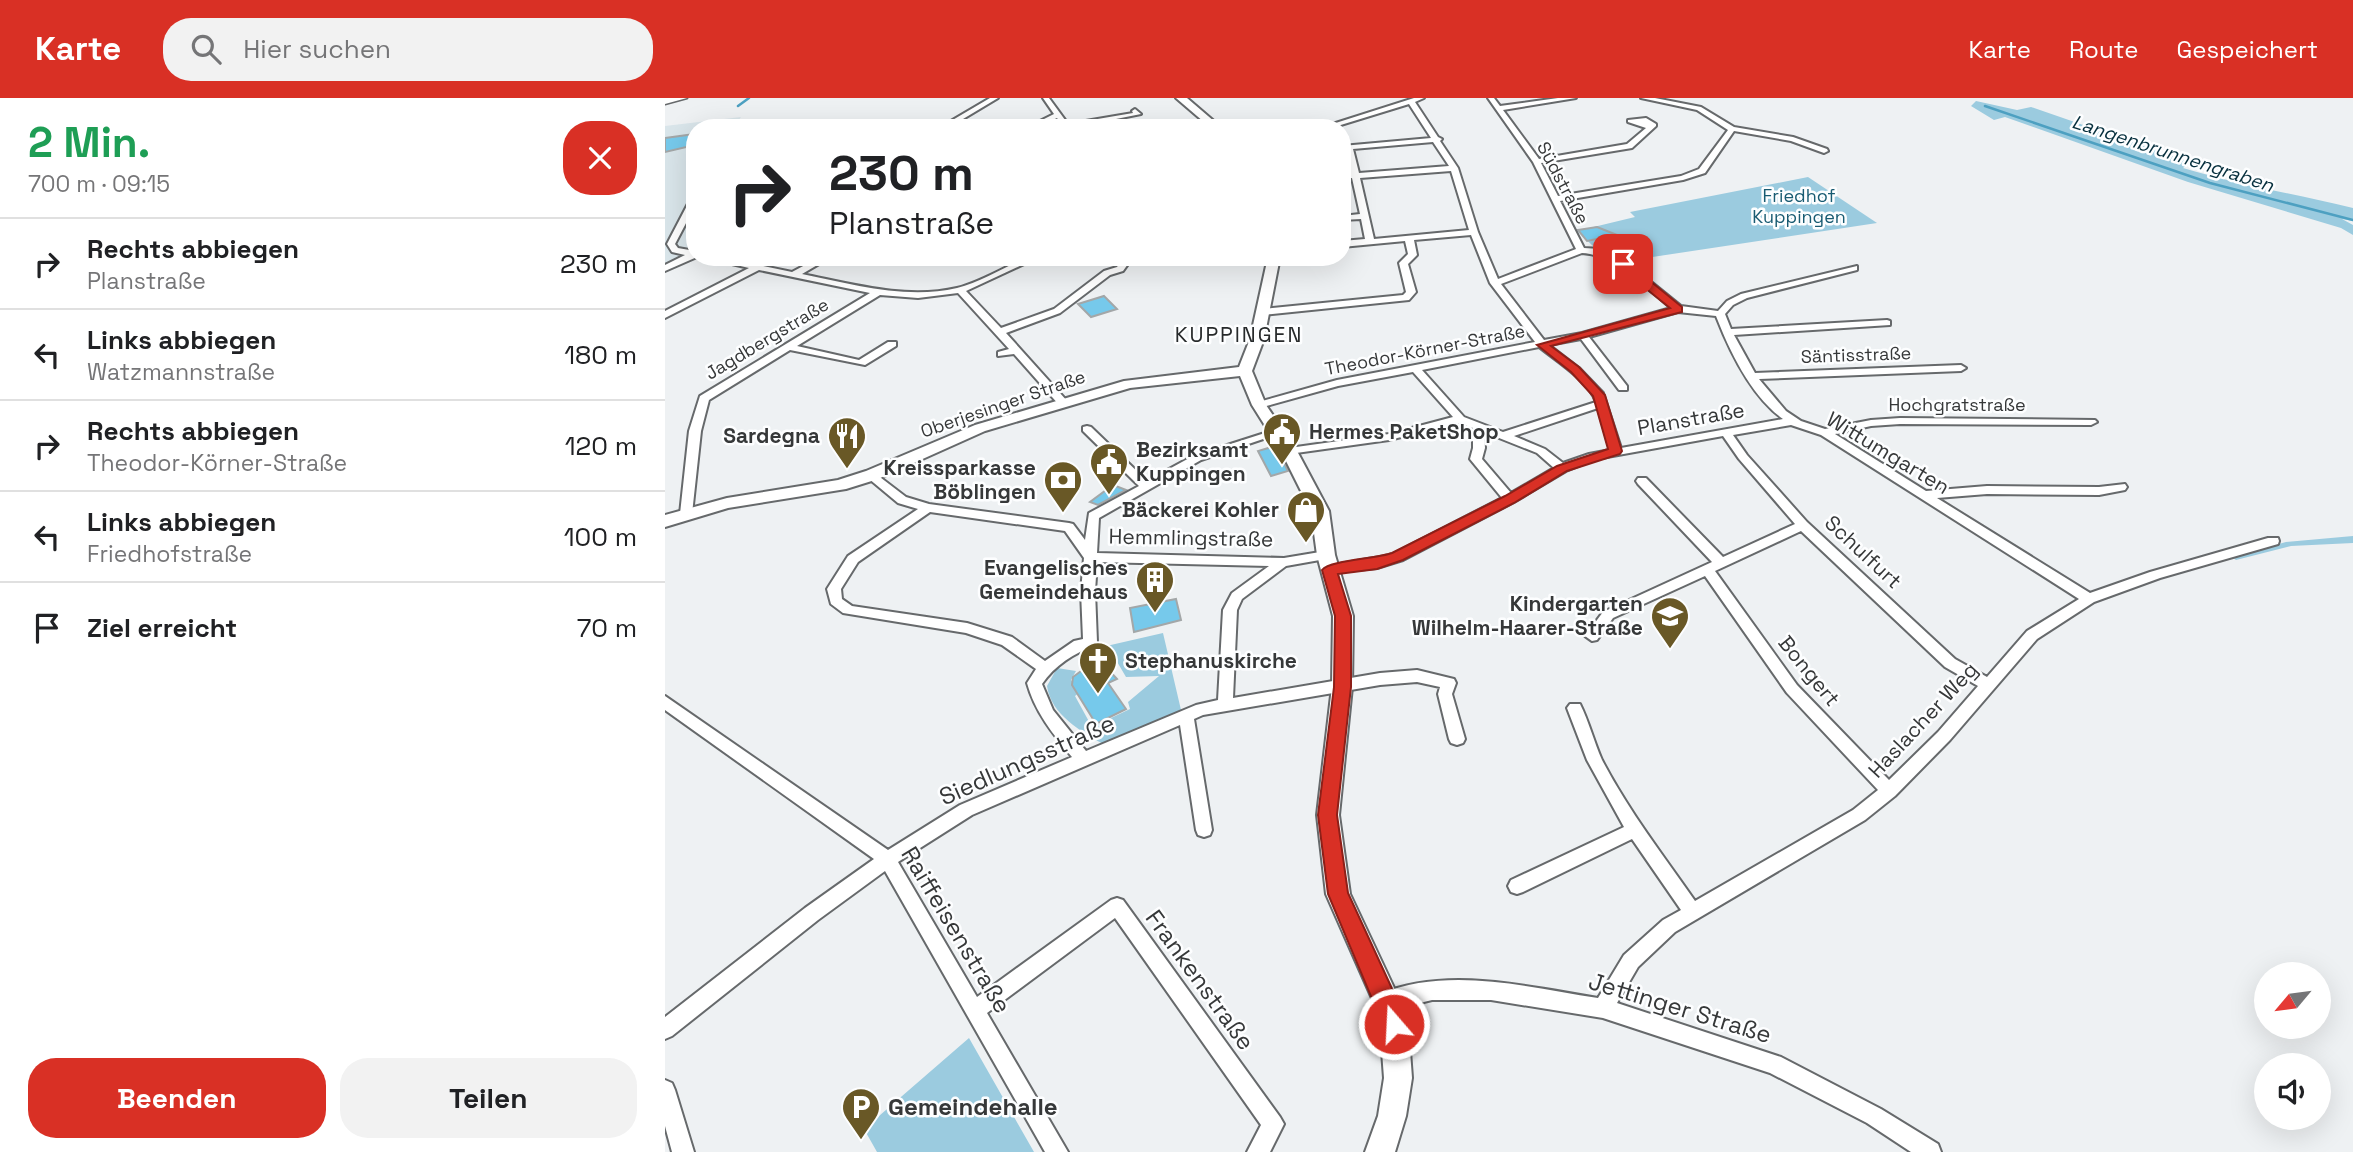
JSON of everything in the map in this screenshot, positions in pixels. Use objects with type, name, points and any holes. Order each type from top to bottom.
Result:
[{"type":"main road","points":[[665,101],[682,98]]},
{"type":"main road","points":[[1181,98],[1206,119]]},
{"type":"main road","points":[[1272,266],[1263,312],[1245,371],[1259,405],[1278,432],[1321,511],[1327,562],[1343,616],[1342,687],[1328,815],[1338,894],[1387,1001],[1394,1024],[1398,1078],[1392,1116],[1380,1152]]},
{"type":"main road","name":"Oberjesinger Straße","points":[[665,521],[758,497],[840,485],[872,475],[945,441],[1129,384],[1245,371]]},
{"type":"street","points":[[959,119],[995,98]]},
{"type":"street","points":[[1046,98],[1062,119]]},
{"type":"street","name":"Südstraße","points":[[1491,98],[1537,162],[1581,250]]},
{"type":"street","points":[[1499,108],[1573,98]]},
{"type":"street","points":[[1644,98],[1699,108],[1732,129],[1793,139],[1824,151]]},
{"type":"street","points":[[1351,119],[1416,99],[1454,168],[1474,232],[1495,283],[1542,345],[1590,383],[1602,403],[1615,451]]},
{"type":"street","points":[[1111,119],[1138,114],[1135,111]]},
{"type":"street","points":[[1050,119],[1059,115]]},
{"type":"street","points":[[1537,162],[1629,146],[1648,127]]},
{"type":"street","points":[[1555,199],[1683,178],[1702,171],[1720,150],[1732,129]]},
{"type":"street","points":[[1351,147],[1438,139]]},
{"type":"street","points":[[1351,162],[1357,176],[1370,241]]},
{"type":"street","points":[[1351,176],[1454,168]]},
{"type":"street","points":[[686,215],[671,244],[675,250],[686,252]]},
{"type":"street","points":[[1351,217],[1366,216]]},
{"type":"street","points":[[1351,243],[1474,232]]},
{"type":"street","points":[[1263,312],[1406,298],[1411,292],[1403,263],[1413,255],[1409,238]]},
{"type":"street","points":[[1495,283],[1581,250],[1597,251],[1632,270],[1678,309],[1720,314],[1730,303],[1744,296],[1854,268]]},
{"type":"street","points":[[665,268],[686,258]]},
{"type":"street","points":[[743,266],[878,292],[918,295],[960,290],[1015,266]]},
{"type":"street","points":[[793,275],[810,266]]},
{"type":"street","points":[[999,332],[1057,311],[1107,273],[1122,266]]},
{"type":"street","points":[[665,315],[755,269]]},
{"type":"street","points":[[960,290],[1064,404]]},
{"type":"street","name":"Jagdbergstraße","points":[[686,514],[695,431],[704,398],[878,292]]},
{"type":"street","name":"Theodor-Körner-Straße","points":[[1259,405],[1337,383],[1583,336],[1678,309]]},
{"type":"street","name":"Wittumgarten","points":[[1720,314],[1752,376],[1792,421],[1825,433],[2089,599]]},
{"type":"street","points":[[1727,332],[1887,323]]},
{"type":"street","points":[[1583,336],[1623,388]]},
{"type":"street","points":[[789,346],[861,363],[892,344]]},
{"type":"street","points":[[1002,354],[1016,350]]},
{"type":"street","name":"Säntisstraße","points":[[1752,376],[1961,368]]},
{"type":"street","points":[[1416,369],[1461,419],[1541,451],[1562,468]]},
{"type":"street","points":[[1506,435],[1602,403]]},
{"type":"street","points":[[1289,451],[1389,437],[1461,419]]},
{"type":"street","name":"Planstraße","points":[[1327,562],[1377,564],[1398,557],[1510,499],[1562,468],[1615,451],[1792,421]]},
{"type":"street","name":"Hochgratstraße","points":[[1825,433],[1871,423],[1901,421],[2091,422]]},
{"type":"street","points":[[1478,425],[1476,459],[1510,499]]},
{"type":"street","points":[[1087,429],[1145,485]]},
{"type":"street","name":"Hemmlingstraße","points":[[1278,432],[1225,447],[1145,485],[1069,527],[1090,557],[1327,562]]},
{"type":"street","name":"Schulfurt","points":[[1726,432],[1743,457],[1803,524],[1950,663],[1988,685]]},
{"type":"street","points":[[872,475],[902,500],[928,508],[1069,527]]},
{"type":"street","points":[[1642,481],[1721,563]]},
{"type":"street","points":[[1922,495],[1987,490],[2099,491],[2121,487]]},
{"type":"street","points":[[928,508],[853,559],[834,589],[836,601],[848,610],[967,628],[1007,641],[1045,668]]},
{"type":"street","points":[[1084,761],[1037,697],[1034,683],[1045,668],[1079,645],[1090,642],[1093,516]]},
{"type":"street","points":[[1592,636],[1608,615],[1803,524]]},
{"type":"street","name":"Haslacher Weg","points":[[1603,1008],[1631,961],[1669,926],[1859,815],[1889,791],[1944,736],[2032,635],[2089,599],[2155,575],[2273,541]]},
{"type":"street","points":[[1225,704],[1230,610],[1237,596],[1284,562]]},
{"type":"street","name":"Bongert","points":[[1706,569],[1793,689],[1889,791]]},
{"type":"street","name":"Siedlungsstraße","points":[[665,1029],[887,859],[966,810],[1201,709],[1417,676],[1449,683],[1445,694],[1457,738]]},
{"type":"street","name":"Raiffeisenstraße","points":[[665,702],[887,859],[1057,1152]]},
{"type":"street","points":[[1575,708],[1580,728],[1634,830],[1692,911]]},
{"type":"street","points":[[1186,716],[1204,830]]},
{"type":"street","points":[[1517,887],[1634,830]]},
{"type":"street","name":"Frankenstraße","points":[[974,1011],[1117,906],[1273,1124],[1258,1152]]},
{"type":"street","name":"Jettinger Straße","points":[[1387,1001],[1432,991],[1491,991],[1603,1008],[1774,1064],[1874,1116],[1930,1152]]},
{"type":"street","points":[[665,1090],[683,1152]]},
{"type":"shaded area","points":[[686,124],[686,261],[665,271],[665,126]]},
{"type":"green space","points":[[1976,101],[2017,110],[2031,107],[2190,162],[2183,168],[2353,208],[2353,221],[2342,219],[2353,225],[2353,235],[2341,228],[2188,182],[2005,117],[1994,120],[1971,106]]},
{"type":"green space","name":"Friedhof Kuppingen","points":[[1808,177],[1877,223],[1626,261],[1609,243],[1593,246],[1577,231],[1635,217],[1630,212]]},
{"type":"green space","points":[[2353,536],[2353,543],[2291,546],[2236,560],[2232,557],[2286,542]]},
{"type":"green space","points":[[1163,633],[1181,710],[1105,745],[1069,722],[1055,706],[1047,686],[1057,668],[1076,671],[1071,680],[1080,692],[1075,696],[1092,727],[1130,709],[1128,702],[1159,676],[1126,677],[1116,660],[1106,658],[1102,647]]},
{"type":"green space","points":[[969,1038],[1034,1152],[877,1152],[864,1129]]},
{"type":"building","points":[[686,135],[686,147],[665,152],[665,138]]},
{"type":"building","points":[[1597,227],[1617,235],[1587,241],[1578,230]]},
{"type":"building","points":[[1104,296],[1117,309],[1091,317],[1078,304]]},
{"type":"building","points":[[1275,446],[1288,471],[1271,476],[1258,451]]},
{"type":"building","name":"Bezirksamt Kuppingen","points":[[1113,485],[1126,490],[1098,505],[1090,502]]},
{"type":"building","name":"Evangelisches Gemeindehaus","points":[[1176,599],[1181,620],[1134,632],[1130,608]]},
{"type":"building","name":"Stephanuskirche","points":[[1104,665],[1117,679],[1108,683],[1126,709],[1096,724],[1072,685],[1073,677],[1088,668],[1089,674]]},
{"type":"waterway","points":[[738,106],[749,98]]},
{"type":"waterway","name":"Langenbrunnengraben","points":[[1985,106],[2210,183],[2353,220]]},
{"type":"place","name":"Hermes PaketShop","points":[[1282,466]]},
{"type":"place","name":"Sardegna","points":[[847,470]]},
{"type":"place","name":"Bezirksamt Kuppingen","points":[[1109,496]]},
{"type":"place","name":"Kreissparkasse Böblingen","points":[[1063,514]]},
{"type":"place","name":"Bäckerei Kohler","points":[[1306,544]]},
{"type":"place","name":"Evangelisches Gemeindehaus","points":[[1155,614]]},
{"type":"place","name":"Kindergarten Wilhelm-Haarer-Straße","points":[[1670,650]]},
{"type":"place","name":"Stephanuskirche","points":[[1098,695]]},
{"type":"place","name":"Gemeindehalle","points":[[861,1141]]},
{"type":"district","name":"KUPPINGEN","points":[[1239,335]]},
{"type":"route","points":[[1394,1024],[1387,1001],[1338,894],[1328,815],[1343,675],[1343,616],[1329,570],[1377,564],[1398,557],[1510,499],[1562,468],[1615,451],[1599,395],[1590,383],[1552,350],[1542,345],[1678,309],[1623,264]]}]
